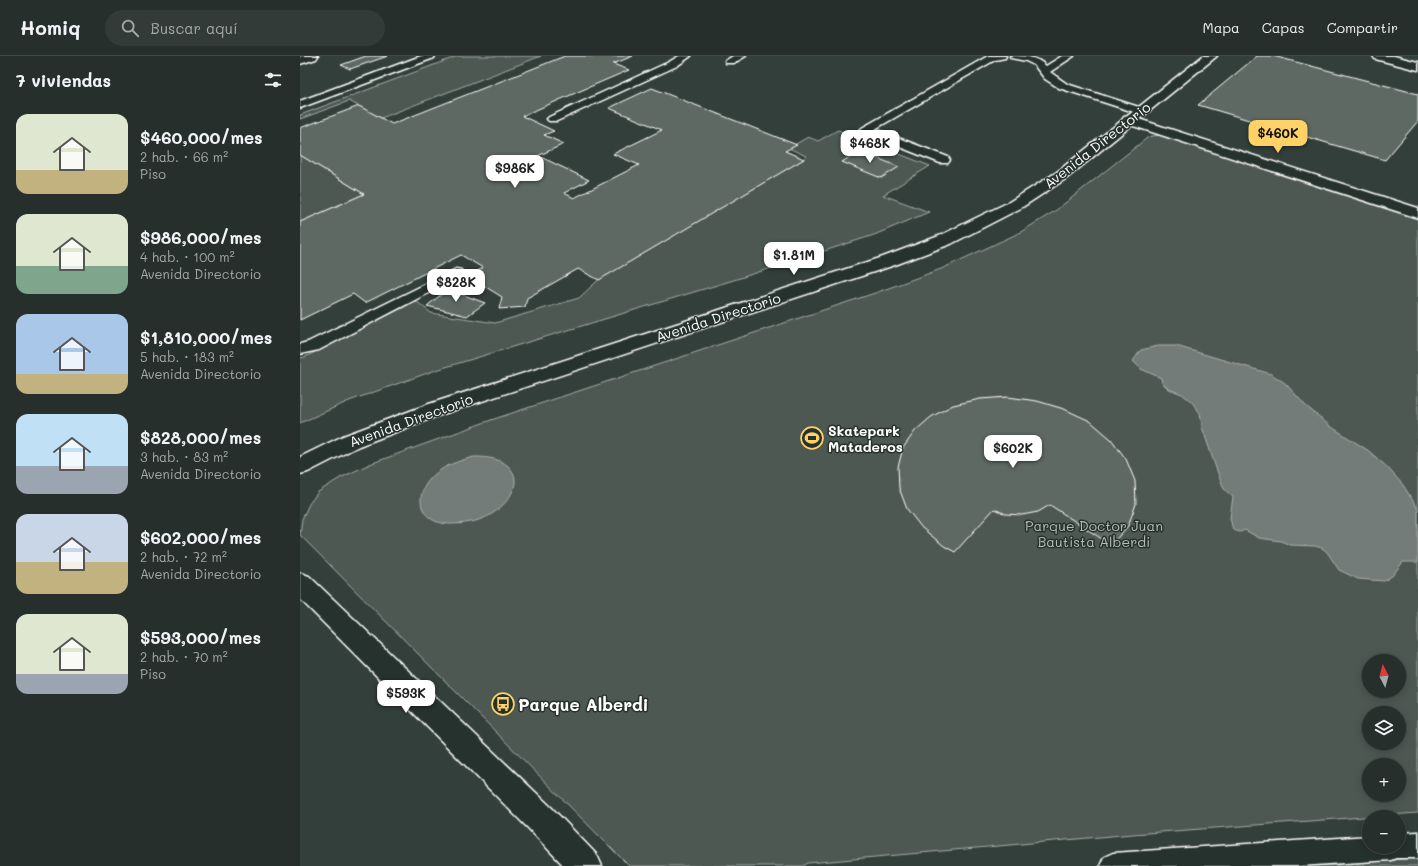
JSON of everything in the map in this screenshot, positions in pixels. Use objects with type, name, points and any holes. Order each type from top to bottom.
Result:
[{"type":"main road","points":[[300,60],[312,56]]},
{"type":"main road","name":"Avenida Directorio","points":[[300,466],[351,441],[436,409],[888,262],[945,240],[1015,206],[1062,175],[1210,56]]},
{"type":"main road","points":[[1379,56],[1418,66]]},
{"type":"main road","points":[[1135,116],[1418,213]]},
{"type":"main road","points":[[300,583],[529,807],[586,866]]},
{"type":"lane","points":[[300,105],[430,56]]},
{"type":"lane","points":[[553,119],[673,64],[686,56]]},
{"type":"lane","points":[[730,61],[741,56]]},
{"type":"lane","points":[[1015,56],[1038,63],[1044,71],[1063,86],[1135,116]]},
{"type":"lane","points":[[1044,71],[1069,56]]},
{"type":"lane","points":[[944,160],[866,130],[993,57]]},
{"type":"lane","points":[[300,348],[313,346],[456,273]]},
{"type":"lane","points":[[1406,846],[1418,845]]},
{"type":"lane","points":[[1113,866],[1362,849]]},
{"type":"green space","points":[[458,56],[541,56],[381,118],[349,101],[300,119],[300,115]]},
{"type":"green space","points":[[838,130],[930,166],[883,195],[929,212],[874,235],[737,279],[436,370],[349,401],[300,423],[300,358],[305,357],[416,301],[431,313],[495,323],[579,298],[609,270],[804,159],[806,156],[789,148],[808,137],[818,141]]},
{"type":"green space","name":"Parque Doctor Juan Bautista Alberdi","points":[[1162,135],[1418,217],[1418,813],[1406,814],[1406,810],[1362,810],[1362,817],[1133,834],[808,863],[803,866],[629,866],[300,535],[302,519],[309,504],[318,492],[340,478],[370,464],[491,420],[875,293],[941,269],[1019,233],[1055,211],[1147,138]]},
{"type":"green space","points":[[300,155],[364,194],[300,222]]},
{"type":"green space","points":[[1418,858],[1418,866],[1305,866]]},
{"type":"shaded area","points":[[1158,346],[1176,346],[1271,374],[1285,383],[1305,405],[1330,426],[1369,451],[1388,468],[1403,485],[1418,509],[1418,562],[1403,562],[1392,576],[1384,581],[1358,579],[1339,570],[1327,552],[1322,548],[1315,546],[1290,545],[1281,541],[1259,538],[1245,530],[1240,532],[1233,530],[1230,518],[1233,497],[1224,489],[1202,427],[1200,413],[1191,401],[1182,394],[1169,389],[1162,383],[1161,378],[1141,369],[1133,361],[1141,350]]},
{"type":"shaded area","points":[[474,457],[501,461],[508,466],[513,472],[515,479],[512,493],[496,511],[476,521],[449,524],[439,523],[432,519],[422,508],[422,493],[425,486],[435,474],[445,467]]},
{"type":"building","points":[[366,56],[388,56],[350,69],[341,65]]},
{"type":"building","points":[[565,56],[633,56],[613,64],[629,70],[522,116],[554,131],[544,135],[564,144],[529,160],[534,163],[543,158],[589,180],[564,193],[574,198],[639,165],[613,154],[662,130],[609,108],[652,88],[797,145],[785,151],[804,159],[599,280],[578,269],[527,298],[525,307],[499,309],[502,297],[468,276],[483,268],[461,255],[365,303],[353,294],[300,320],[300,222],[364,194],[300,155],[300,128],[359,106],[392,124]]},
{"type":"building","points":[[1257,56],[1273,56],[1418,94],[1418,121],[1385,160],[1198,105]]},
{"type":"building","points":[[860,151],[899,167],[881,178],[842,162]]},
{"type":"building","points":[[448,289],[485,303],[467,316],[427,306]]},
{"type":"building","points":[[1008,397],[1037,401],[1064,409],[1090,421],[1111,439],[1126,459],[1135,481],[1136,504],[1128,526],[1111,545],[1050,505],[1038,512],[1022,515],[1006,514],[994,509],[955,552],[944,546],[922,528],[907,509],[899,488],[898,467],[903,448],[915,431],[931,417],[953,405],[980,399]]},
{"type":"place","name":"Skatepark Mataderos","points":[[812,438]]},
{"type":"place","name":"Parque Alberdi","points":[[503,704]]}]
